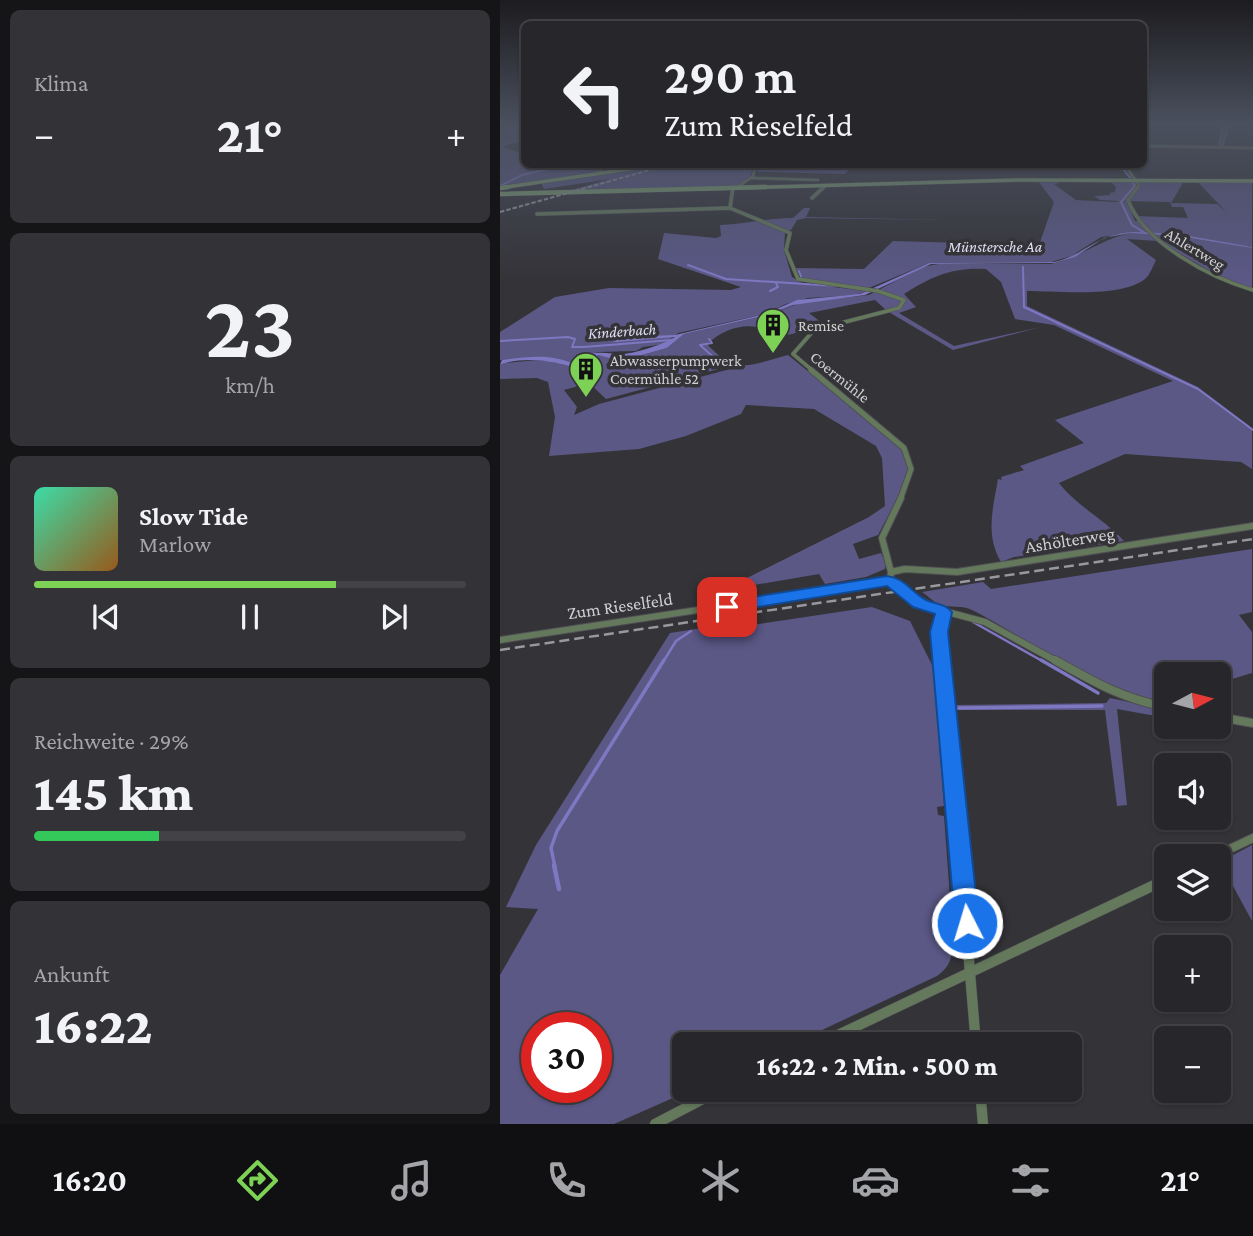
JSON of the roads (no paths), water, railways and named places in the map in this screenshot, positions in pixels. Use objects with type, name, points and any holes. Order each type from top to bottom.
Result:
[{"type":"main road","points":[[500,191],[581,176]]},
{"type":"main road","points":[[500,191],[1136,180],[1252,181]]},
{"type":"street","points":[[1133,176],[1136,180]]},
{"type":"street","points":[[730,208],[736,187],[751,178],[818,180]]},
{"type":"street","name":"Ahlertweg","points":[[1136,180],[1139,188],[1128,201],[1134,218],[1178,256],[1225,282],[1252,290]]},
{"type":"street","points":[[812,198],[826,185]]},
{"type":"street","name":"Coermühle","points":[[537,214],[730,208],[754,221],[788,232],[786,250],[795,276],[804,281],[878,291],[899,297],[905,303],[899,308],[814,330],[793,354],[904,447],[912,458],[911,473],[882,538],[891,572],[890,581]]},
{"type":"street","name":"Ashölterweg","points":[[891,572],[905,569],[957,572],[1252,526]]},
{"type":"street","points":[[890,581],[919,603],[985,622],[1112,692],[1154,705]]},
{"type":"street","name":"Zum Rieselfeld","points":[[500,640],[890,581]]},
{"type":"street","points":[[944,612],[939,632],[975,1032]]},
{"type":"street","points":[[1232,719],[1252,723]]},
{"type":"street","points":[[1231,848],[1252,838]]},
{"type":"street","points":[[845,1032],[1154,885]]},
{"type":"street","points":[[655,1124],[695,1102]]},
{"type":"street","points":[[981,1102],[983,1124]]},
{"type":"waterway","points":[[500,186],[519,176]]},
{"type":"waterway","points":[[1132,181],[1135,186],[1121,202],[1132,225],[1145,233]]},
{"type":"waterway","points":[[688,265],[726,279],[837,286]]},
{"type":"waterway","points":[[1023,267],[1024,307],[1198,389],[1253,430]]},
{"type":"waterway","points":[[799,271],[801,277]]},
{"type":"waterway","points":[[770,291],[778,287],[776,283]]},
{"type":"waterway","name":"Kinderbach","points":[[500,341],[568,337],[575,339],[572,347],[584,347],[671,340]]},
{"type":"waterway","points":[[709,339],[712,343],[700,345],[720,363]]},
{"type":"waterway","points":[[973,622],[1044,662]]},
{"type":"waterway","points":[[663,662],[676,641],[691,631]]},
{"type":"waterway","points":[[555,867],[551,848],[557,831],[664,660]]},
{"type":"waterway","points":[[1041,660],[1098,693]]},
{"type":"waterway","points":[[959,708],[1102,706]]},
{"type":"waterway","points":[[554,865],[559,889]]},
{"type":"railway","points":[[500,212],[627,176]]},
{"type":"railway","points":[[500,650],[1253,539]]},
{"type":"place","name":"Remise","points":[[773,355]]},
{"type":"place","name":"Abwasserpumpwerk Coermühle 52","points":[[586,399]]},
{"type":"water label","name":"Münstersche Aa","points":[[995,246]]}]
